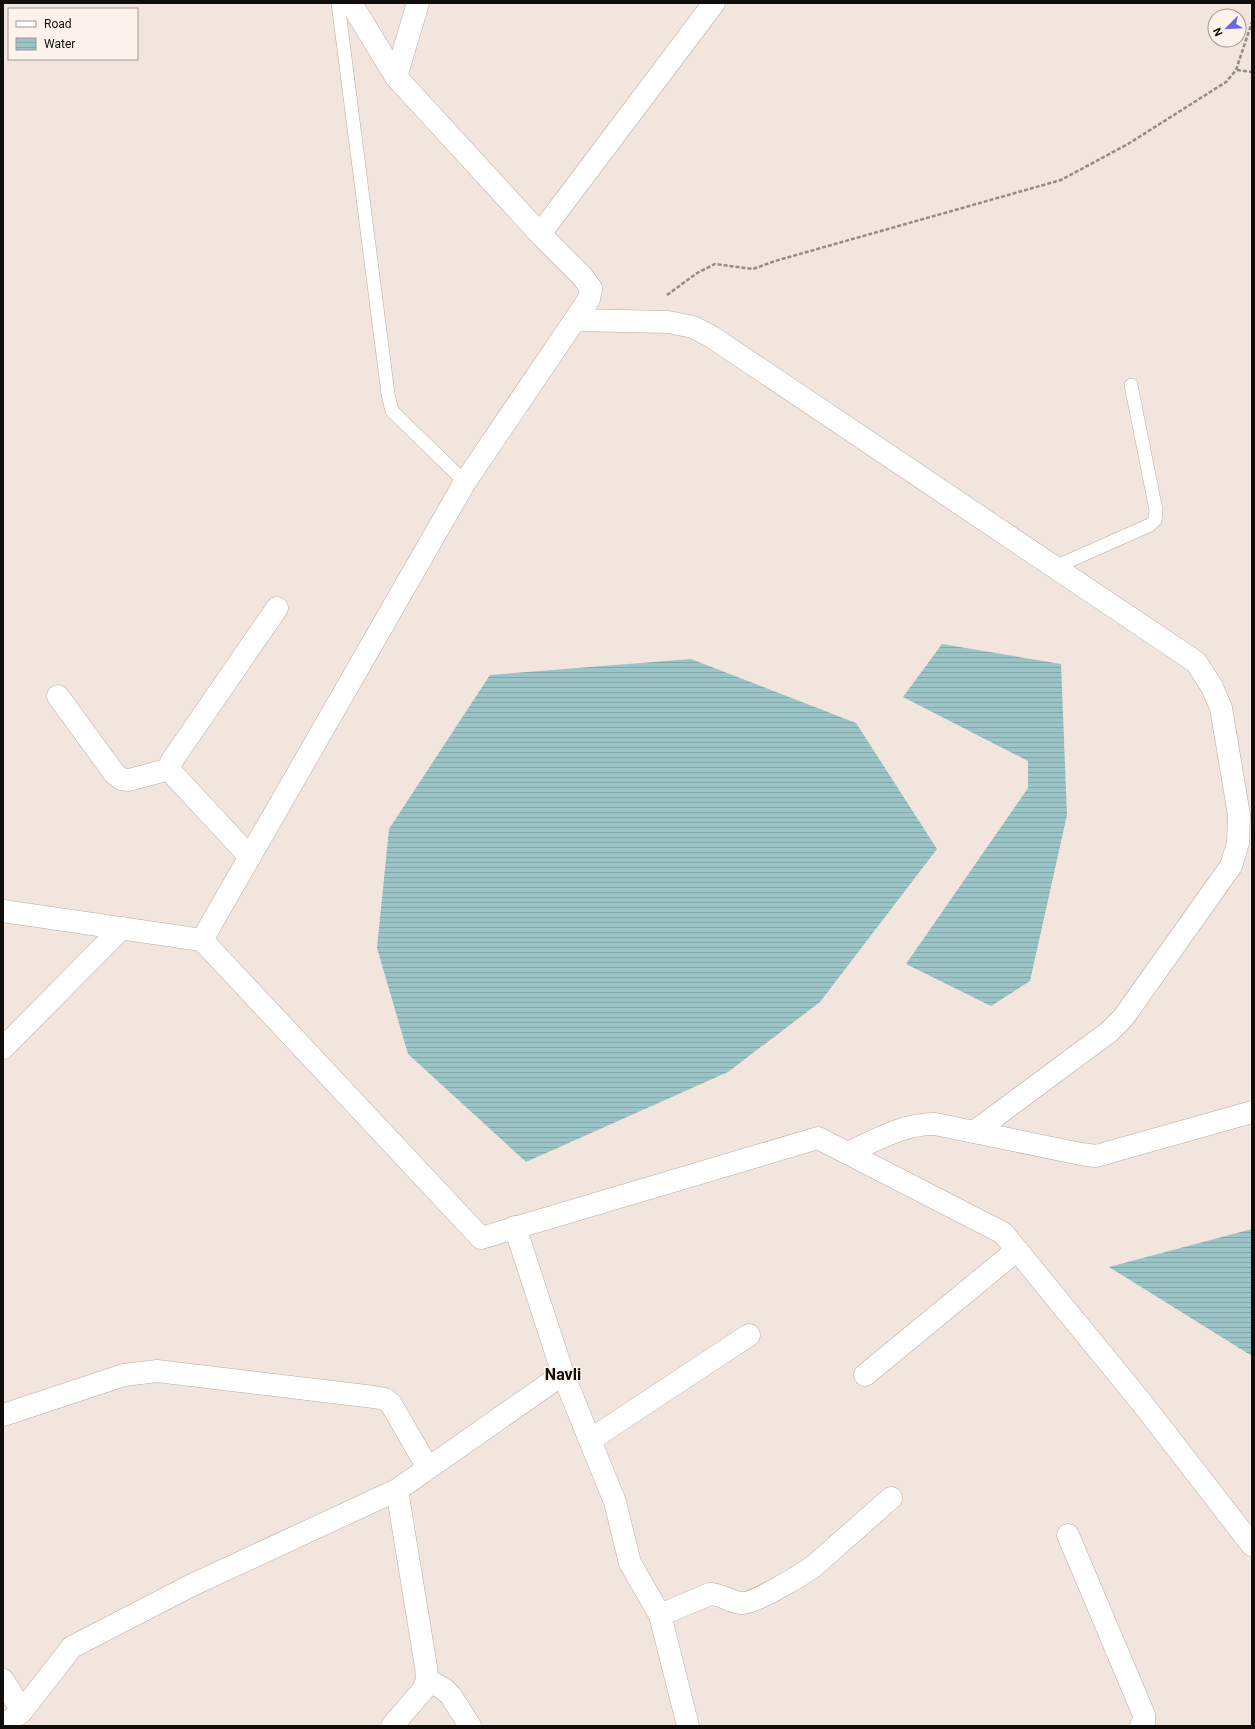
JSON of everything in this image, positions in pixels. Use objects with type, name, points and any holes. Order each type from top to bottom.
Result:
[{"type":"street","points":[[202,940],[465,482],[589,299],[592,288],[540,234],[396,77],[351,3]]},
{"type":"street","points":[[396,77],[418,3]]},
{"type":"street","points":[[540,234],[714,3]]},
{"type":"street","points":[[575,320],[668,322],[693,327],[712,337],[1196,662],[1212,687],[1220,708],[1238,815],[1238,843],[1231,866],[1123,1018],[1110,1032],[974,1132]]},
{"type":"street","points":[[250,858],[174,775],[170,768],[171,762],[277,608]]},
{"type":"street","points":[[58,696],[114,773],[121,779],[129,780],[170,768]]},
{"type":"street","points":[[3,911],[202,940],[481,1238],[818,1138],[1003,1233],[1142,1403],[1252,1545]]},
{"type":"street","points":[[3,1048],[122,928]]},
{"type":"street","points":[[847,1153],[907,1128],[920,1124],[934,1124],[1096,1156],[1252,1112]]},
{"type":"street","points":[[515,1227],[563,1374],[616,1502],[630,1563],[660,1615],[688,1726]]},
{"type":"street","points":[[865,1375],[1017,1250]]},
{"type":"street","points":[[590,1440],[750,1335]]},
{"type":"street","points":[[3,1415],[124,1375],[157,1371],[374,1397],[386,1399],[391,1404],[428,1468]]},
{"type":"street","points":[[4,1726],[22,1711],[72,1647],[192,1585],[397,1490],[563,1374]]},
{"type":"street","points":[[392,1726],[422,1690],[427,1680],[397,1490]]},
{"type":"street","points":[[660,1615],[710,1594],[718,1594],[738,1603],[745,1604],[756,1599],[805,1573],[891,1498]]},
{"type":"street","points":[[1068,1535],[1144,1715],[1144,1724],[1141,1726]]},
{"type":"street","points":[[3,1680],[22,1711]]},
{"type":"street","points":[[427,1680],[444,1689],[451,1696],[470,1726]]},
{"type":"lane","points":[[338,3],[388,394],[392,411],[465,482]]},
{"type":"lane","points":[[1055,567],[1150,525],[1156,520],[1156,510],[1131,385]]},
{"type":"path","points":[[631,321],[697,273],[715,264],[753,269],[775,261],[1060,180],[1128,144],[1226,82],[1236,70],[1252,22]]},
{"type":"path","points":[[1236,70],[1252,72]]},
{"type":"water","points":[[942,644],[1061,664],[1067,815],[1030,981],[991,1006],[906,964],[1028,788],[1028,761],[903,697]]},
{"type":"water","points":[[691,659],[856,723],[937,849],[820,1002],[728,1072],[526,1162],[408,1054],[377,948],[389,829],[490,675]]},
{"type":"water","points":[[1252,1229],[1252,1356],[1109,1267]]},
{"type":"district","name":"Navli","points":[[563,1374]]}]
